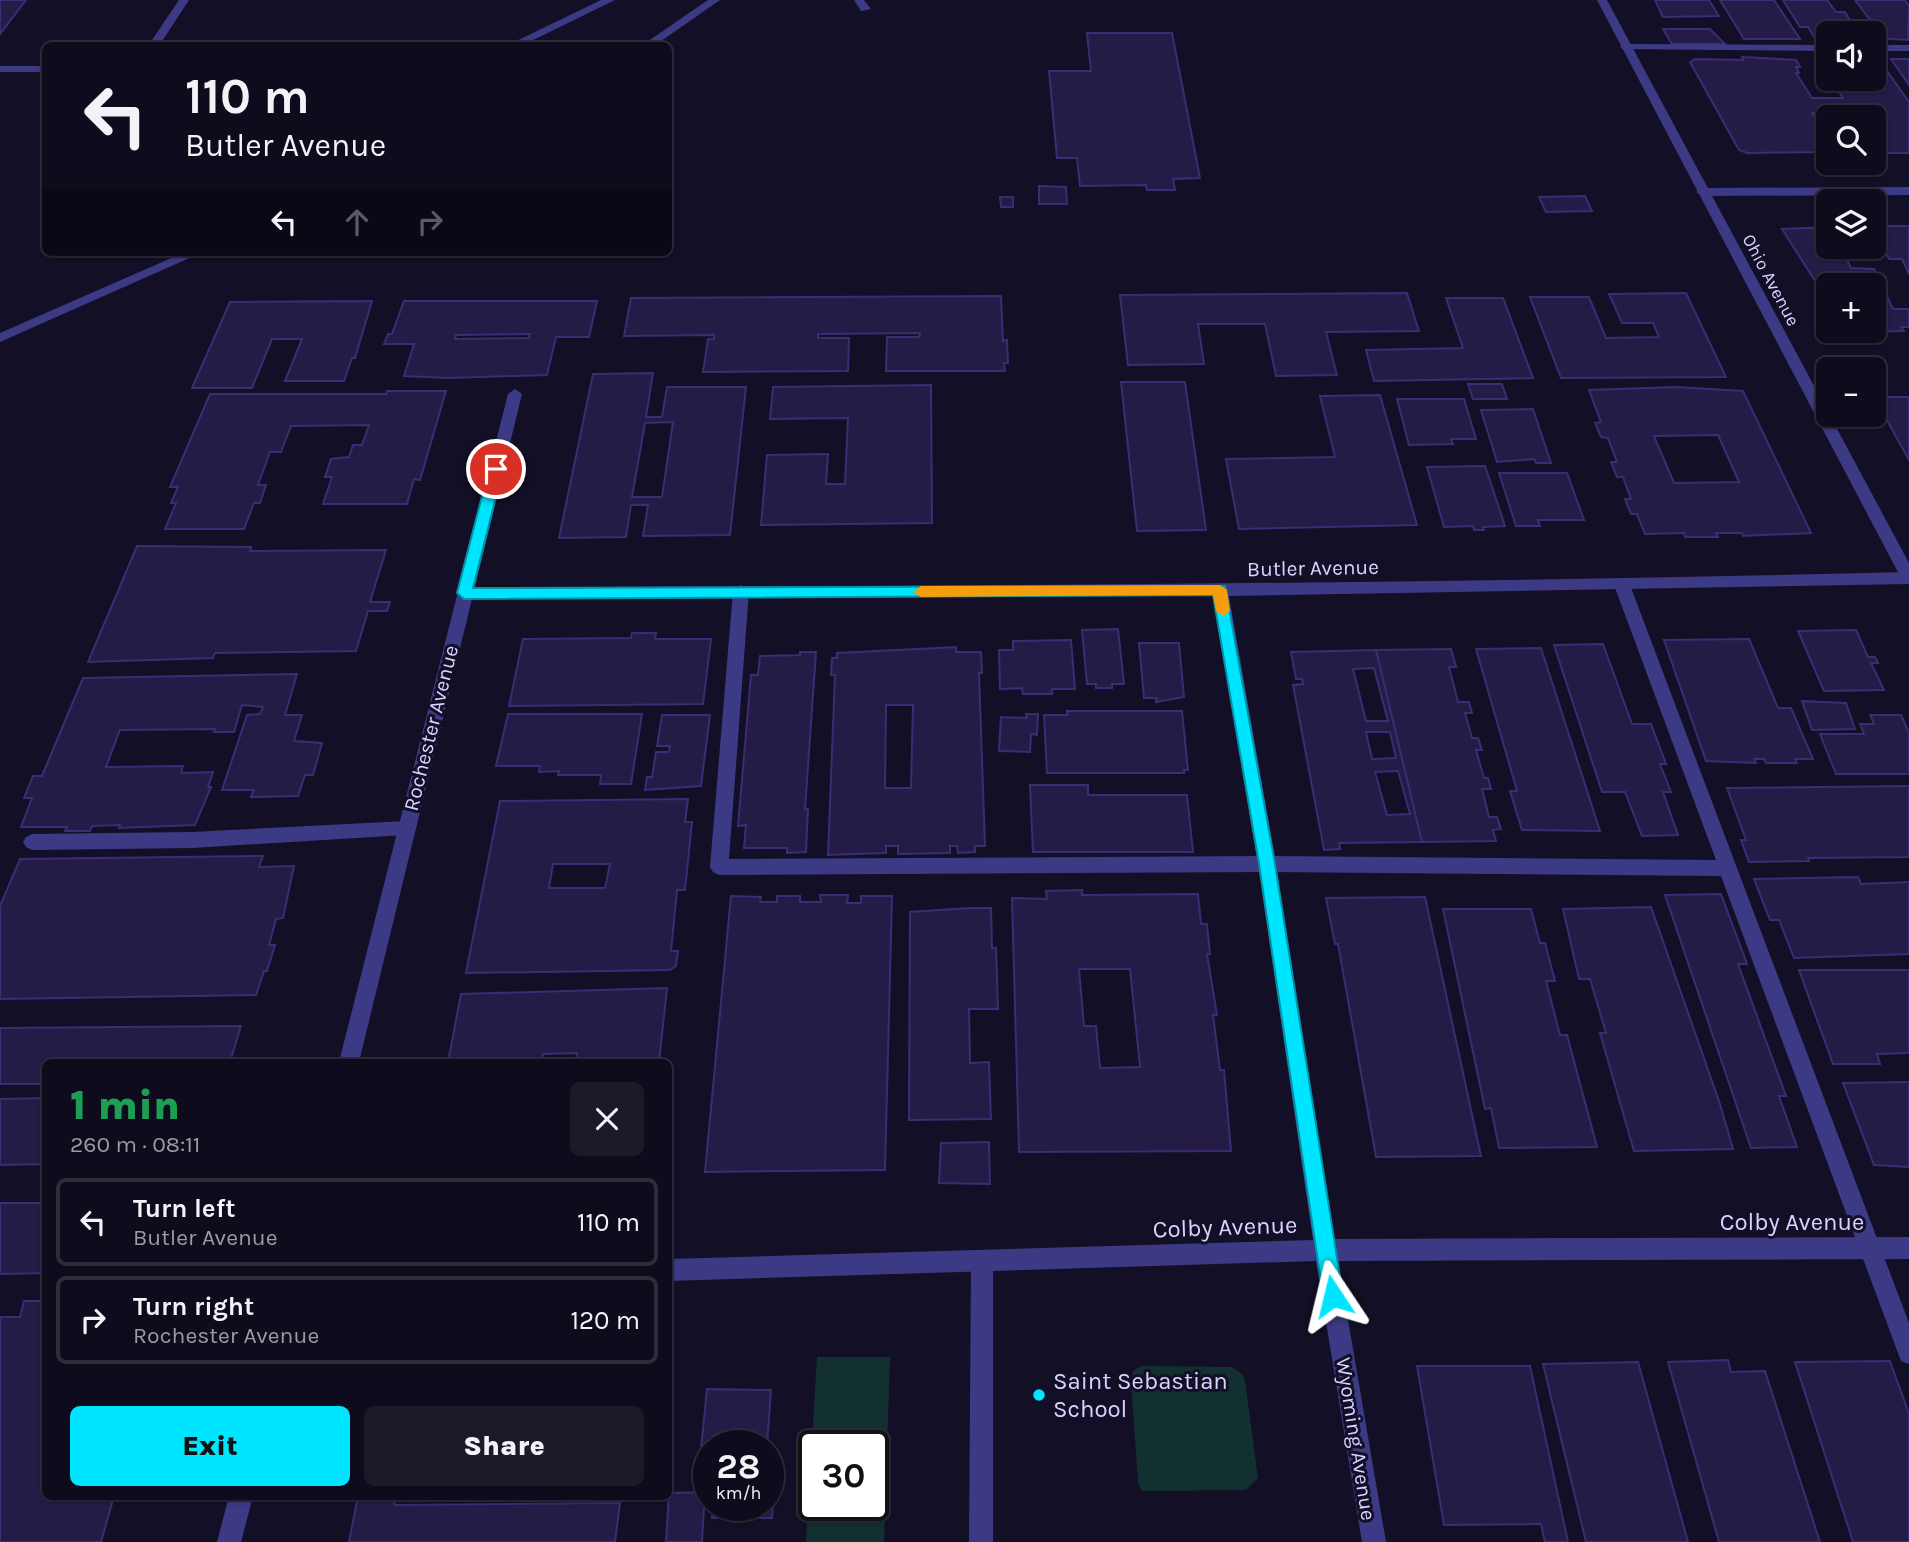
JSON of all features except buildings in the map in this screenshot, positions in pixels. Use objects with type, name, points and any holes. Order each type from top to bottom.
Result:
[{"type":"street","points":[[156,42],[184,0]]},
{"type":"street","points":[[520,42],[610,0]]},
{"type":"street","points":[[652,42],[715,0]]},
{"type":"street","name":"Ohio Avenue","points":[[1602,0],[1909,578]]},
{"type":"street","points":[[1626,47],[1816,48]]},
{"type":"street","points":[[1886,48],[1909,48]]},
{"type":"street","points":[[0,69],[42,69]]},
{"type":"street","points":[[1702,192],[1909,191]]},
{"type":"street","points":[[0,338],[187,256]]},
{"type":"street","name":"Rochester Avenue","points":[[350,1059],[515,394]]},
{"type":"street","name":"Butler Avenue","points":[[464,593],[1622,586],[1909,578]]},
{"type":"street","points":[[1622,586],[1909,1353]]},
{"type":"street","name":"Wyoming Avenue","points":[[1220,590],[1267,864],[1325,1250],[1374,1542]]},
{"type":"street","points":[[741,591],[719,867],[1267,864],[1727,868]]},
{"type":"street","points":[[32,842],[192,840],[406,828]]},
{"type":"street","name":"Colby Avenue","points":[[672,1270],[1325,1250],[1909,1248]]},
{"type":"street","points":[[981,1542],[982,1261]]},
{"type":"street","points":[[229,1542],[240,1500]]},
{"type":"green space","points":[[817,1357],[890,1357],[888,1430],[813,1430]]},
{"type":"green space","points":[[1141,1366],[1232,1367],[1241,1373],[1245,1380],[1258,1478],[1246,1490],[1142,1491],[1138,1482],[1131,1383],[1133,1371]]},
{"type":"green space","points":[[807,1521],[885,1521],[884,1542],[806,1542]]},
{"type":"slow traffic","points":[[921,592],[1220,590],[1223,611]]},
{"type":"place","name":"Saint Sebastian School","points":[[1039,1395]]},
{"type":"route","points":[[496,469],[464,593],[1220,590],[1267,864],[1333,1296]]}]
